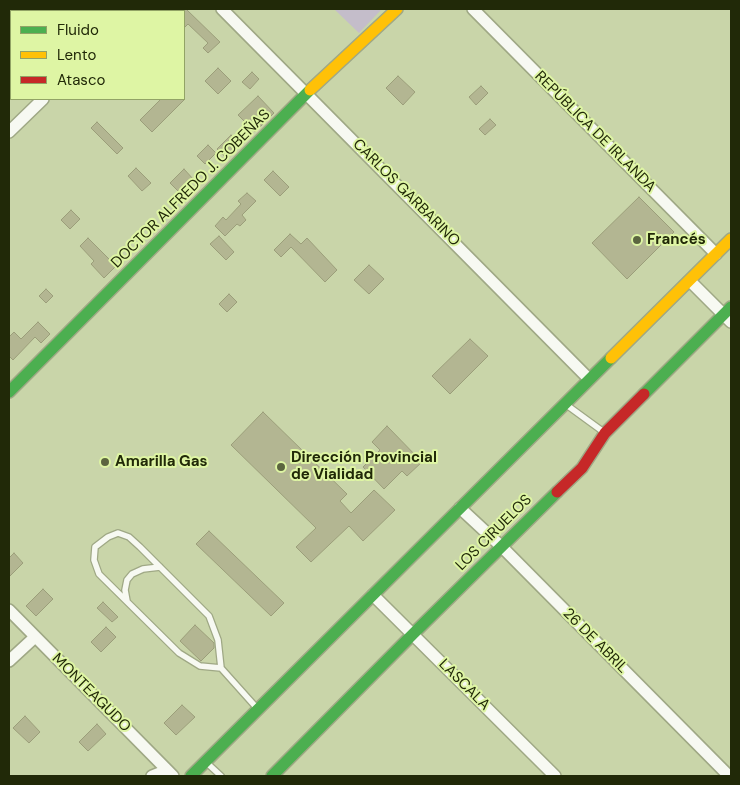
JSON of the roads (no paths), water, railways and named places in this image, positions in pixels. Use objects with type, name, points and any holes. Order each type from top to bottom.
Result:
[{"type":"main road","name":"DOCTOR ALFREDO J. COBEÑAS","points":[[9,392],[307,93],[397,9]]},
{"type":"main road","points":[[191,776],[731,239]]},
{"type":"main road","name":"LOS CIRUELOS","points":[[272,776],[582,468],[605,432],[729,315]]},
{"type":"street","name":"CARLOS GARBARINO","points":[[222,9],[589,379]]},
{"type":"street","name":"REPÚBLICA DE IRLANDA","points":[[480,11],[716,254]]},
{"type":"street","points":[[9,132],[43,100]]},
{"type":"street","points":[[690,281],[729,315]]},
{"type":"street","name":"26 DE ABRIL","points":[[460,508],[502,547],[729,776]]},
{"type":"street","name":"LASCALA","points":[[373,595],[555,776]]},
{"type":"street","name":"MONTEAGUDO","points":[[9,610],[170,773]]},
{"type":"street","points":[[9,662],[35,637]]},
{"type":"street","points":[[152,776],[170,773]]},
{"type":"lane","points":[[564,404],[605,432]]},
{"type":"lane","points":[[221,668],[200,666],[179,653],[99,574],[94,560],[95,547],[108,536],[118,533],[129,537],[160,567],[209,616],[218,640],[221,668],[258,709]]},
{"type":"lane","points":[[127,601],[127,580],[132,574],[143,569],[160,567]]},
{"type":"lane","points":[[206,762],[221,776]]},
{"type":"place","name":"Francés","points":[[637,240]]},
{"type":"place","name":"Amarilla Gas","points":[[105,462]]},
{"type":"place","name":"Dirección Provincial de Vialidad","points":[[281,467]]}]
